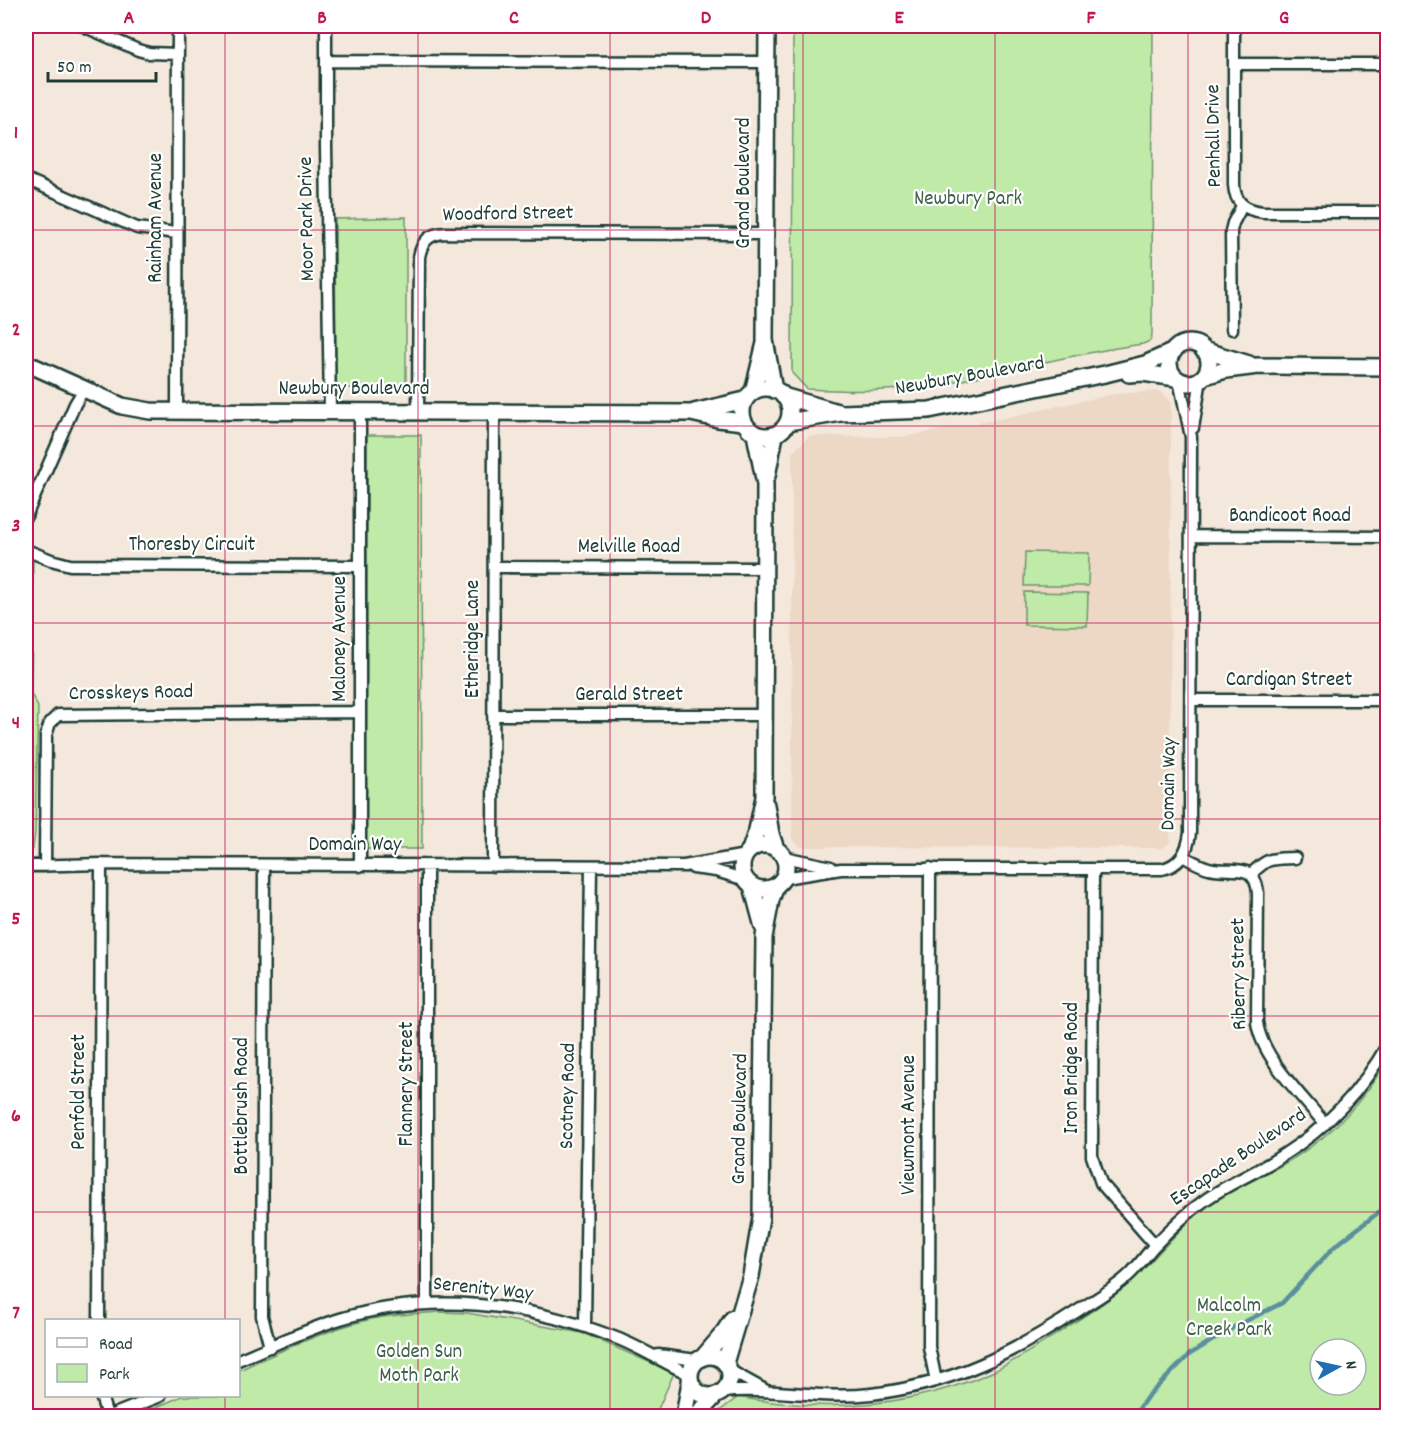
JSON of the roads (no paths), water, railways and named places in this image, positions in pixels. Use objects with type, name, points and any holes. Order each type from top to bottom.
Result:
[{"type":"street","points":[[83,26],[138,50],[149,53],[178,54]]},
{"type":"street","name":"Rainham Avenue","points":[[177,410],[178,26]]},
{"type":"street","name":"Moor Park Drive","points":[[326,26],[330,411]]},
{"type":"street","name":"Grand Boulevard","points":[[766,26],[765,340],[778,393]]},
{"type":"street","name":"Penhall Drive","points":[[1234,26],[1234,185],[1236,199],[1249,210],[1263,212],[1388,212]]},
{"type":"street","points":[[326,61],[766,62]]},
{"type":"street","points":[[1234,64],[1388,64]]},
{"type":"street","points":[[26,179],[137,228],[177,233]]},
{"type":"street","points":[[1232,329],[1231,231],[1242,206]]},
{"type":"street","name":"Woodford Street","points":[[418,412],[419,257],[421,247],[429,237],[445,233],[766,234]]},
{"type":"street","name":"Grand Boulevard","points":[[749,396],[765,340]]},
{"type":"street","points":[[1258,366],[1189,344],[1182,345],[1174,351],[1170,362],[1171,370],[1177,379],[1190,383],[1226,370],[1258,366],[1388,367]]},
{"type":"street","points":[[1203,350],[1208,357],[1209,365],[1203,378]]},
{"type":"street","name":"Newbury Boulevard","points":[[788,422],[841,413],[929,410],[1105,374],[1145,364],[1174,351]]},
{"type":"street","name":"Newbury Boulevard","points":[[26,363],[134,410],[691,413],[744,422]]},
{"type":"street","name":"Newbury Boulevard","points":[[1105,374],[1143,373],[1177,379]]},
{"type":"street","name":"Domain Way","points":[[780,882],[840,869],[1162,869],[1170,867],[1182,856],[1187,849],[1190,833],[1191,437],[1203,378]]},
{"type":"street","name":"Domain Way","points":[[1177,379],[1191,437]]},
{"type":"street","points":[[26,516],[75,404],[84,389]]},
{"type":"street","points":[[755,434],[775,435],[788,422],[789,408],[778,393],[760,389],[749,396],[741,415],[755,434],[765,484],[764,797],[758,830],[742,868],[749,883],[764,889],[780,882],[786,871],[771,834],[764,797]]},
{"type":"street","name":"Newbury Boulevard","points":[[778,393],[841,413]]},
{"type":"street","name":"Newbury Boulevard","points":[[691,413],[749,396]]},
{"type":"street","name":"Etheridge Lane","points":[[493,866],[494,411]]},
{"type":"street","name":"Maloney Avenue","points":[[360,412],[360,866]]},
{"type":"street","points":[[765,484],[775,435]]},
{"type":"street","name":"Bandicoot Road","points":[[1192,536],[1388,537]]},
{"type":"street","name":"Thoresby Circuit","points":[[26,550],[70,565],[360,566]]},
{"type":"street","name":"Melville Road","points":[[494,567],[765,568]]},
{"type":"street","name":"Cardigan Street","points":[[1191,700],[1388,700]]},
{"type":"street","name":"Crosskeys Road","points":[[45,866],[46,735],[50,723],[58,715],[70,713],[360,712]]},
{"type":"street","name":"Gerald Street","points":[[493,715],[764,716]]},
{"type":"street","points":[[748,853],[760,845],[780,853]]},
{"type":"street","name":"Domain Way","points":[[684,866],[748,853]]},
{"type":"street","name":"Domain Way","points":[[780,853],[840,869]]},
{"type":"street","points":[[1182,856],[1211,869],[1243,870],[1251,874],[1264,861],[1295,858]]},
{"type":"street","name":"Domain Way","points":[[26,866],[101,864],[684,866],[716,871],[749,883]]},
{"type":"street","name":"Penfold Street","points":[[99,1319],[101,864]]},
{"type":"street","name":"Bottlebrush Road","points":[[264,865],[262,1316],[270,1347]]},
{"type":"street","name":"Flannery Street","points":[[427,866],[427,1303]]},
{"type":"street","name":"Scotney Road","points":[[585,1327],[591,866]]},
{"type":"street","name":"Viewmont Avenue","points":[[930,868],[929,1347],[936,1381]]},
{"type":"street","name":"Iron Bridge Road","points":[[1093,869],[1092,1156],[1101,1184],[1155,1245]]},
{"type":"street","name":"Riberry Street","points":[[1251,874],[1255,879],[1258,893],[1257,1022],[1260,1040],[1269,1055],[1325,1124]]},
{"type":"street","name":"Grand Boulevard","points":[[727,1366],[755,1257],[761,1216],[764,937],[771,900],[780,882]]},
{"type":"street","name":"Grand Boulevard","points":[[749,883],[764,937]]},
{"type":"street","name":"Escapade Boulevard","points":[[719,1394],[766,1390],[820,1396],[893,1390],[936,1381],[983,1365],[1029,1342],[1122,1281],[1155,1245],[1205,1200],[1282,1156],[1325,1124],[1352,1098],[1388,1044]]},
{"type":"street","name":"Grand Boulevard","points":[[700,1358],[722,1335],[744,1301]]},
{"type":"street","name":"Serenity Way","points":[[240,1359],[339,1319],[381,1309],[427,1303],[487,1305],[518,1310],[585,1327],[655,1355],[690,1378]]},
{"type":"street","name":"Serenity Way","points":[[655,1355],[700,1358]]},
{"type":"street","points":[[684,1416],[690,1378],[700,1358],[715,1356],[727,1366],[729,1382],[696,1416]]},
{"type":"street","name":"Escapade Boulevard","points":[[727,1366],[766,1390]]},
{"type":"street","points":[[690,1378],[693,1388],[704,1395],[719,1394]]},
{"type":"street","points":[[101,1397],[109,1416],[155,1397]]},
{"type":"waterway","points":[[1134,1416],[1147,1397],[1190,1354],[1236,1326],[1282,1303],[1334,1247],[1388,1205]]},
{"type":"park label","name":"Newbury Park","points":[[968,200]]},
{"type":"park label","name":"Malcolm Creek Park","points":[[1229,1319]]},
{"type":"park label","name":"Golden Sun Moth Park","points":[[419,1365]]}]
